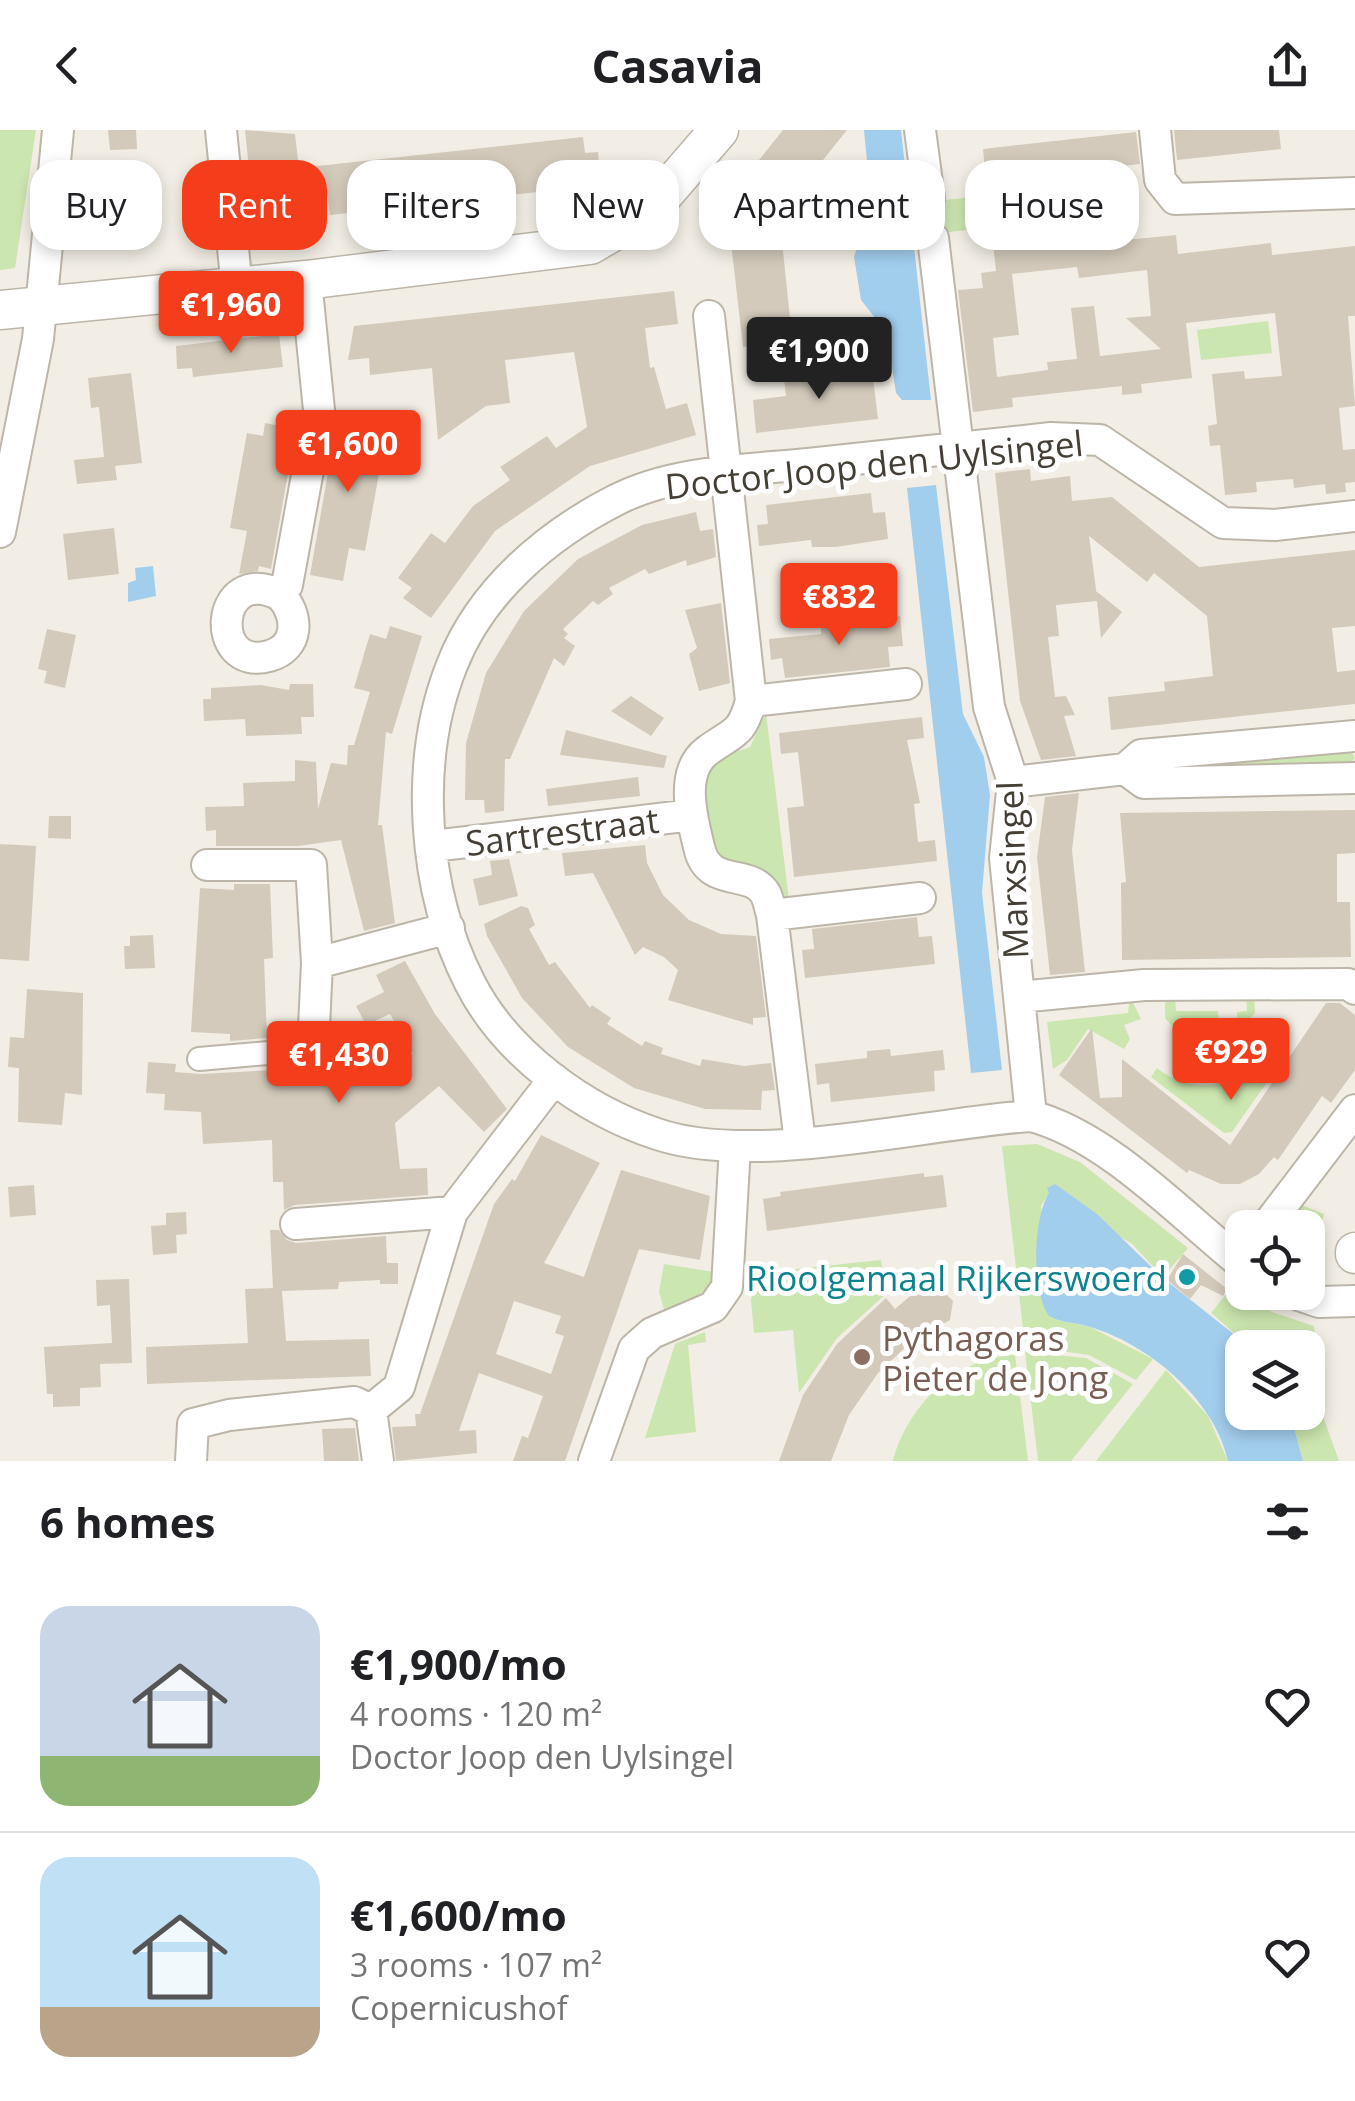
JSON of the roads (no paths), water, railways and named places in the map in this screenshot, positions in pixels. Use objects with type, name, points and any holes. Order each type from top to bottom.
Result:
[{"type":"street","points":[[0,532],[42,306],[58,130]]},
{"type":"street","points":[[221,130],[237,288]]},
{"type":"street","points":[[920,130],[924,160]]},
{"type":"street","points":[[1155,130],[1160,180],[1175,199],[1355,193]]},
{"type":"street","points":[[0,310],[237,288],[590,245],[650,210],[712,133]]},
{"type":"street","name":"Marxsingel","points":[[934,250],[988,707],[1013,782],[1005,858],[1031,1116]]},
{"type":"street","points":[[280,595],[287,584],[319,410],[306,280]]},
{"type":"street","points":[[709,316],[751,701],[744,725],[703,753],[690,778],[692,815],[701,856],[719,876],[750,882],[764,891],[772,915],[800,1142]]},
{"type":"street","name":"Doctor Joop den Uylsingel","points":[[1225,1247],[1091,1142],[1060,1124],[1031,1116],[735,1146],[659,1135],[606,1113],[554,1079],[515,1042],[471,985],[449,928],[432,846],[429,761],[436,719],[452,663],[504,583],[559,533],[618,499],[656,486],[724,473],[1052,438],[1100,440],[1224,523],[1275,526],[1355,516]]},
{"type":"street","points":[[751,701],[906,684]]},
{"type":"street","points":[[1013,782],[1126,769],[1141,756],[1355,736]]},
{"type":"street","points":[[1126,769],[1144,783],[1355,778]]},
{"type":"street","name":"Sartrestraat","points":[[432,846],[692,815]]},
{"type":"street","points":[[198,1058],[313,1050],[317,962],[311,865],[207,865]]},
{"type":"street","points":[[772,915],[920,898]]},
{"type":"street","points":[[317,962],[449,928]]},
{"type":"street","points":[[1019,997],[1144,984],[1348,984],[1355,990]]},
{"type":"street","points":[[372,1410],[399,1387],[452,1212],[554,1079]]},
{"type":"street","points":[[1279,1210],[1355,1110]]},
{"type":"street","points":[[594,1461],[634,1349],[652,1333],[713,1307],[727,1287],[735,1146]]},
{"type":"street","points":[[296,1224],[452,1212]]},
{"type":"street","points":[[1325,1302],[1355,1301]]},
{"type":"street","points":[[191,1461],[192,1424],[229,1414],[354,1402],[372,1410]]},
{"type":"street","points":[[372,1410],[378,1461]]},
{"type":"water","points":[[864,130],[901,130],[904,160],[867,160]]},
{"type":"water","points":[[856,250],[914,250],[931,400],[902,400],[896,393],[887,333],[861,300]]},
{"type":"water","points":[[936,485],[963,714],[984,757],[990,795],[982,893],[1002,1070],[971,1073],[907,488]]},
{"type":"water","points":[[153,566],[156,596],[128,602],[128,583],[136,580],[135,568]]},
{"type":"water","points":[[1055,1184],[1097,1214],[1163,1278],[1229,1330],[1225,1330],[1225,1430],[1295,1430],[1303,1461],[1228,1461],[1208,1416],[1175,1376],[1110,1334],[1049,1316],[1039,1290],[1036,1254],[1047,1188]]},
{"type":"place","name":"Rioolgemaal Rijkerswoerd","points":[[1187,1277]]},
{"type":"place","name":"Pythagoras Pieter de Jong","points":[[862,1357]]}]
